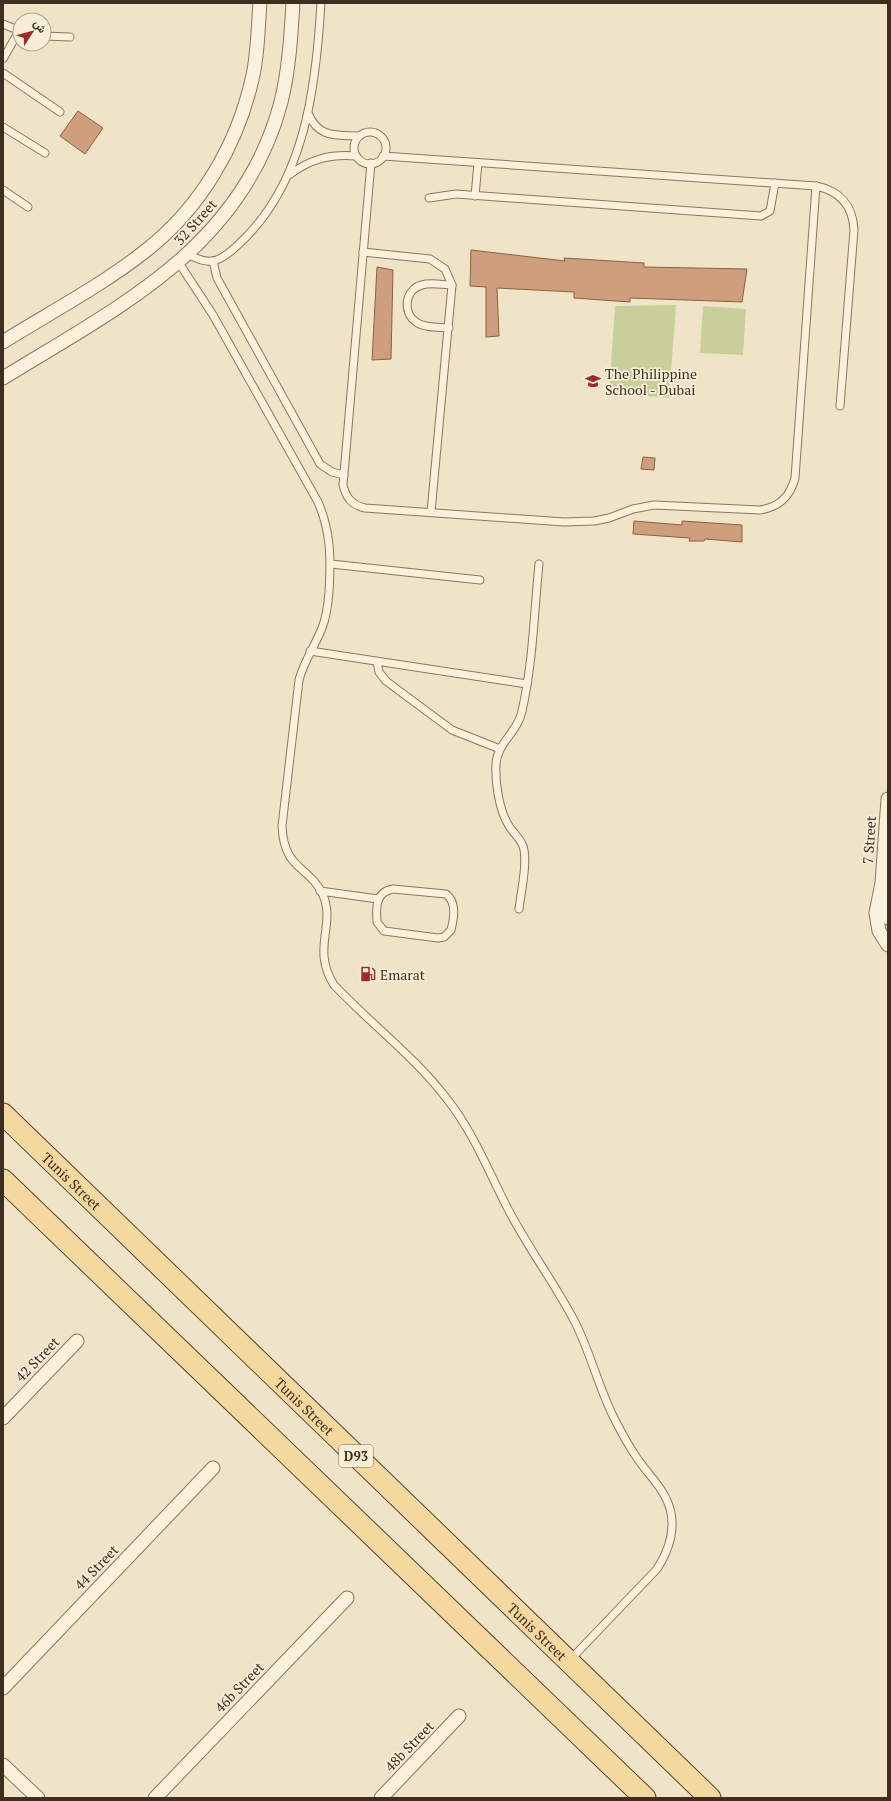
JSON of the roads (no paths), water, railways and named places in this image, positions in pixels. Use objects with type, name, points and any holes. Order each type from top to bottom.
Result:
[{"type":"main road","name":"Tunis Street","points":[[3,1114],[710,1798]]},
{"type":"main road","points":[[3,1180],[645,1798]]},
{"type":"street","name":"32 Street","points":[[3,342],[144,252],[171,229],[194,202],[214,173],[231,142],[244,109],[253,74],[260,3]]},
{"type":"street","name":"32 Street","points":[[3,378],[120,305],[184,259],[224,217],[242,191],[258,163],[271,133],[281,102],[287,71],[293,3]]},
{"type":"street","points":[[3,334],[31,324]]},
{"type":"street","name":"7 Street","points":[[882,883],[888,799]]},
{"type":"street","points":[[882,883],[888,918]]},
{"type":"street","points":[[882,883],[877,903],[877,922],[883,938],[888,945]]},
{"type":"street","name":"42 Street","points":[[3,1418],[77,1341]]},
{"type":"street","name":"44 Street","points":[[3,1688],[213,1468]]},
{"type":"street","name":"46b Street","points":[[155,1798],[347,1598]]},
{"type":"street","name":"48b Street","points":[[381,1798],[459,1716]]},
{"type":"street","points":[[3,1765],[38,1798]]},
{"type":"lane","points":[[184,259],[205,262],[222,258],[256,227],[278,197],[289,175],[307,112],[317,58],[321,3]]},
{"type":"lane","points":[[52,36],[70,37]]},
{"type":"lane","points":[[3,59],[12,44]]},
{"type":"lane","points":[[3,73],[60,112]]},
{"type":"lane","points":[[307,112],[311,121],[317,128],[326,133],[359,136],[369,132],[380,135],[385,145],[383,156],[380,160],[371,163],[360,160],[356,156],[354,145],[359,136]]},
{"type":"lane","points":[[3,127],[44,153]]},
{"type":"lane","points":[[289,175],[300,166],[328,156],[356,156]]},
{"type":"lane","points":[[383,156],[775,183],[827,188],[844,200],[854,219],[840,406]]},
{"type":"lane","points":[[371,163],[344,475],[344,492],[347,498],[358,507],[579,522],[609,518],[633,509],[654,505],[760,510],[776,506],[789,494],[795,478],[816,186]]},
{"type":"lane","points":[[475,196],[478,163]]},
{"type":"lane","points":[[429,198],[447,194],[761,216],[770,211],[775,183]]},
{"type":"lane","points":[[3,190],[28,207]]},
{"type":"lane","points":[[363,252],[430,259],[445,269],[452,285],[431,512]]},
{"type":"lane","points":[[184,259],[213,315],[318,502],[329,532],[331,564],[327,612],[318,639],[305,660],[299,680],[282,832],[285,848],[289,857],[296,866],[312,879],[320,891],[326,906],[323,956],[329,976],[342,992],[429,1078],[464,1124],[479,1148],[518,1228],[560,1294],[575,1323],[586,1346],[603,1394],[624,1437],[641,1463],[660,1487],[667,1500],[671,1514],[672,1529],[670,1543],[665,1557],[657,1569],[569,1662]]},
{"type":"lane","points":[[213,261],[217,278],[320,464],[332,472],[344,475]]},
{"type":"lane","points":[[449,328],[415,322],[408,311],[407,305],[410,293],[420,285],[452,285]]},
{"type":"lane","points":[[331,564],[480,580]]},
{"type":"lane","points":[[519,909],[525,853],[520,839],[510,827],[502,808],[496,769],[500,749],[513,732],[520,719],[527,684],[539,564]]},
{"type":"lane","points":[[310,652],[527,684]]},
{"type":"lane","points":[[378,662],[379,672],[386,681],[446,726],[458,733],[500,749]]},
{"type":"lane","points":[[393,889],[446,894],[450,897],[454,906],[451,930],[444,937],[438,938],[384,931],[377,922],[378,899],[384,892],[393,889]]},
{"type":"lane","points":[[320,891],[378,899]]},
{"type":"place","name":"The Philippine School - Dubai","points":[[593,381]]},
{"type":"place","name":"Emarat","points":[[368,974]]}]
